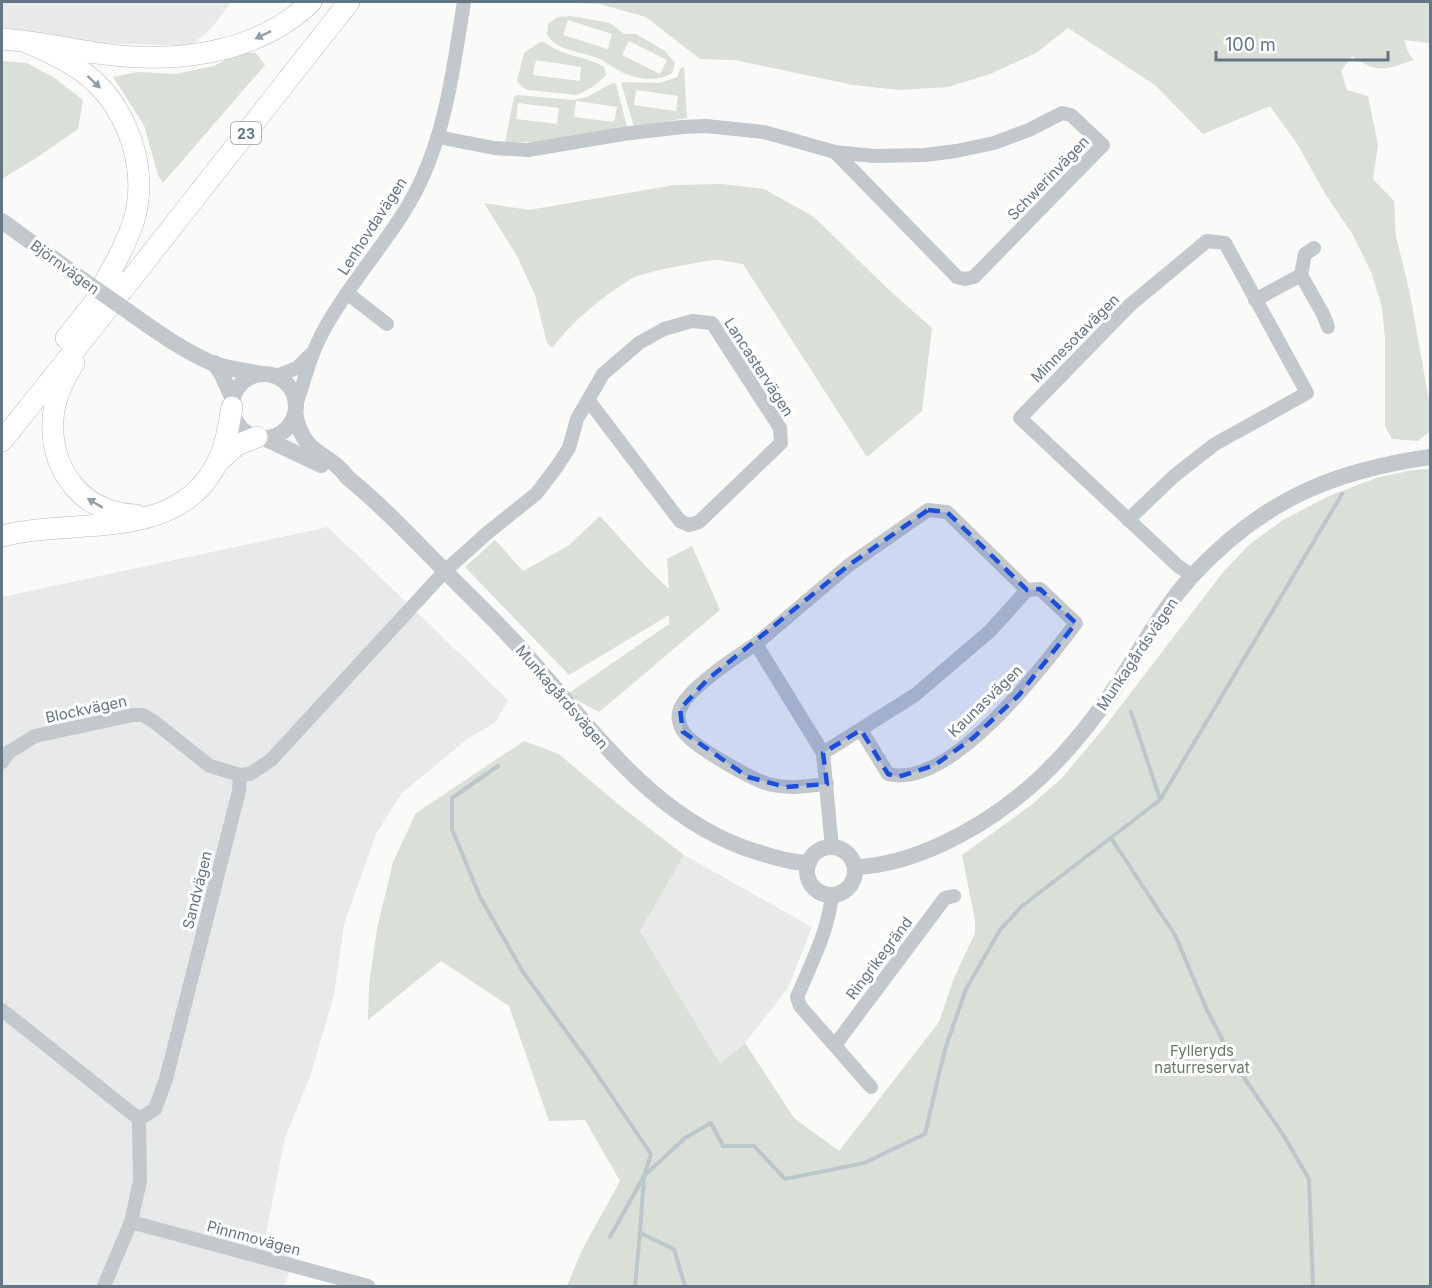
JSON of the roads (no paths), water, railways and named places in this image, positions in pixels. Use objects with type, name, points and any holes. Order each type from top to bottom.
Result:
[{"type":"main road","points":[[2,39],[123,56],[188,55],[253,39],[277,28],[310,2]]},
{"type":"main road","name":"23","points":[[2,441],[180,198],[332,2]]},
{"type":"main road","name":"23","points":[[2,421],[99,309],[350,2]]},
{"type":"main road","points":[[26,42],[68,62],[99,85],[121,116],[134,148],[139,185],[134,218],[99,309],[57,398],[53,417],[55,453],[70,482],[96,504],[111,512],[151,516]]},
{"type":"main road","points":[[2,536],[30,530],[119,524],[172,509],[206,480],[218,461],[225,444],[232,403]]},
{"type":"main road","points":[[218,461],[237,446],[260,438]]},
{"type":"street","name":"Lenhovdavägen","points":[[296,410],[313,351],[326,326],[404,212],[419,184],[446,110],[464,2]]},
{"type":"street","name":"Schwerinvägen","points":[[438,137],[494,148],[528,150],[632,132],[706,126],[764,132],[835,152],[899,156],[975,148],[1011,138],[1062,113],[1071,115],[1103,145],[974,278],[965,279],[957,277],[835,152]]},
{"type":"street","name":"Björnvägen","points":[[2,221],[166,338],[214,363]]},
{"type":"street","name":"Minnesotavägen","points":[[1128,520],[1174,476],[1215,444],[1306,393],[1225,243],[1208,241],[1130,305],[1020,418],[1128,520],[1178,566],[1193,576]]},
{"type":"street","points":[[1314,248],[1305,254],[1301,275],[1328,327]]},
{"type":"street","points":[[1255,300],[1301,275]]},
{"type":"street","name":"Lenhovdavägen","points":[[347,293],[387,324]]},
{"type":"street","name":"Lancastervägen","points":[[445,571],[536,494],[569,448],[577,419],[603,374],[639,343],[664,329],[692,321],[712,323],[780,428],[781,443],[699,522],[689,525],[680,521],[589,401]]},
{"type":"street","name":"Lenhovdavägen","points":[[270,375],[297,368],[313,351]]},
{"type":"street","points":[[214,363],[235,370],[270,375],[282,380],[292,391],[296,410],[284,432],[260,438],[250,435],[239,426],[221,374],[214,363]]},
{"type":"street","points":[[232,403],[237,389],[244,381],[254,376],[270,375]]},
{"type":"street","name":"Munkagårdsvägen","points":[[296,410],[302,436],[310,447],[341,469],[348,478],[404,527],[510,637],[641,784],[678,814],[708,832],[746,849],[783,860],[809,863]]},
{"type":"street","name":"Munkagårdsvägen","points":[[260,438],[348,478]]},
{"type":"street","name":"Munkagårdsvägen","points":[[855,867],[876,866],[931,849],[965,833],[1026,793],[1077,741],[1114,690],[1172,601],[1193,576],[1218,552],[1273,507],[1310,488],[1354,472],[1384,464],[1431,457]]},
{"type":"street","name":"Kaunasvägen","points":[[826,784],[786,788],[748,777],[694,742],[683,732],[678,719],[680,708],[690,694],[756,644],[849,565],[928,510],[947,512],[1027,590],[1040,589],[1076,623],[1019,695],[973,738],[934,765],[898,777],[888,774],[861,730]]},
{"type":"street","points":[[240,775],[250,774],[271,760],[445,571]]},
{"type":"street","points":[[823,753],[915,695],[990,631],[1027,590]]},
{"type":"street","points":[[756,644],[823,753],[832,848]]},
{"type":"street","name":"Blockvägen","points":[[2,762],[9,752],[35,736],[132,715],[143,715],[210,766],[240,775]]},
{"type":"street","name":"Sandvägen","points":[[139,1119],[155,1109],[166,1079],[239,791],[240,775]]},
{"type":"street","points":[[832,848],[849,856],[855,867],[850,887],[832,895],[819,892],[808,876],[809,863],[818,852],[832,848]]},
{"type":"street","points":[[832,895],[830,916],[823,938],[797,997],[800,1006],[871,1087]]},
{"type":"street","name":"Ringrikegränd","points":[[835,1046],[945,898],[954,896]]},
{"type":"street","points":[[2,1010],[139,1119],[140,1181],[131,1222],[104,1287]]},
{"type":"street","name":"Pinnmovägen","points":[[131,1222],[368,1287]]},
{"type":"waterway","points":[[610,1237],[644,1176],[685,1138],[711,1123],[723,1146],[754,1146],[785,1179],[864,1163],[925,1134],[945,1049],[966,989],[1000,930],[1022,906],[1160,800],[1342,494]]},
{"type":"waterway","points":[[1131,712],[1160,799]]},
{"type":"waterway","points":[[498,766],[452,798],[452,829],[480,897],[523,972],[590,1064],[651,1154],[644,1176],[640,1233],[674,1249],[685,1286]]},
{"type":"waterway","points":[[1111,838],[1175,935],[1207,1010],[1236,1066],[1284,1136],[1309,1179],[1313,1286]]},
{"type":"waterway","points":[[635,1286],[640,1233]]},
{"type":"park label","name":"Fylleryds naturreservat","points":[[1202,1058]]}]
